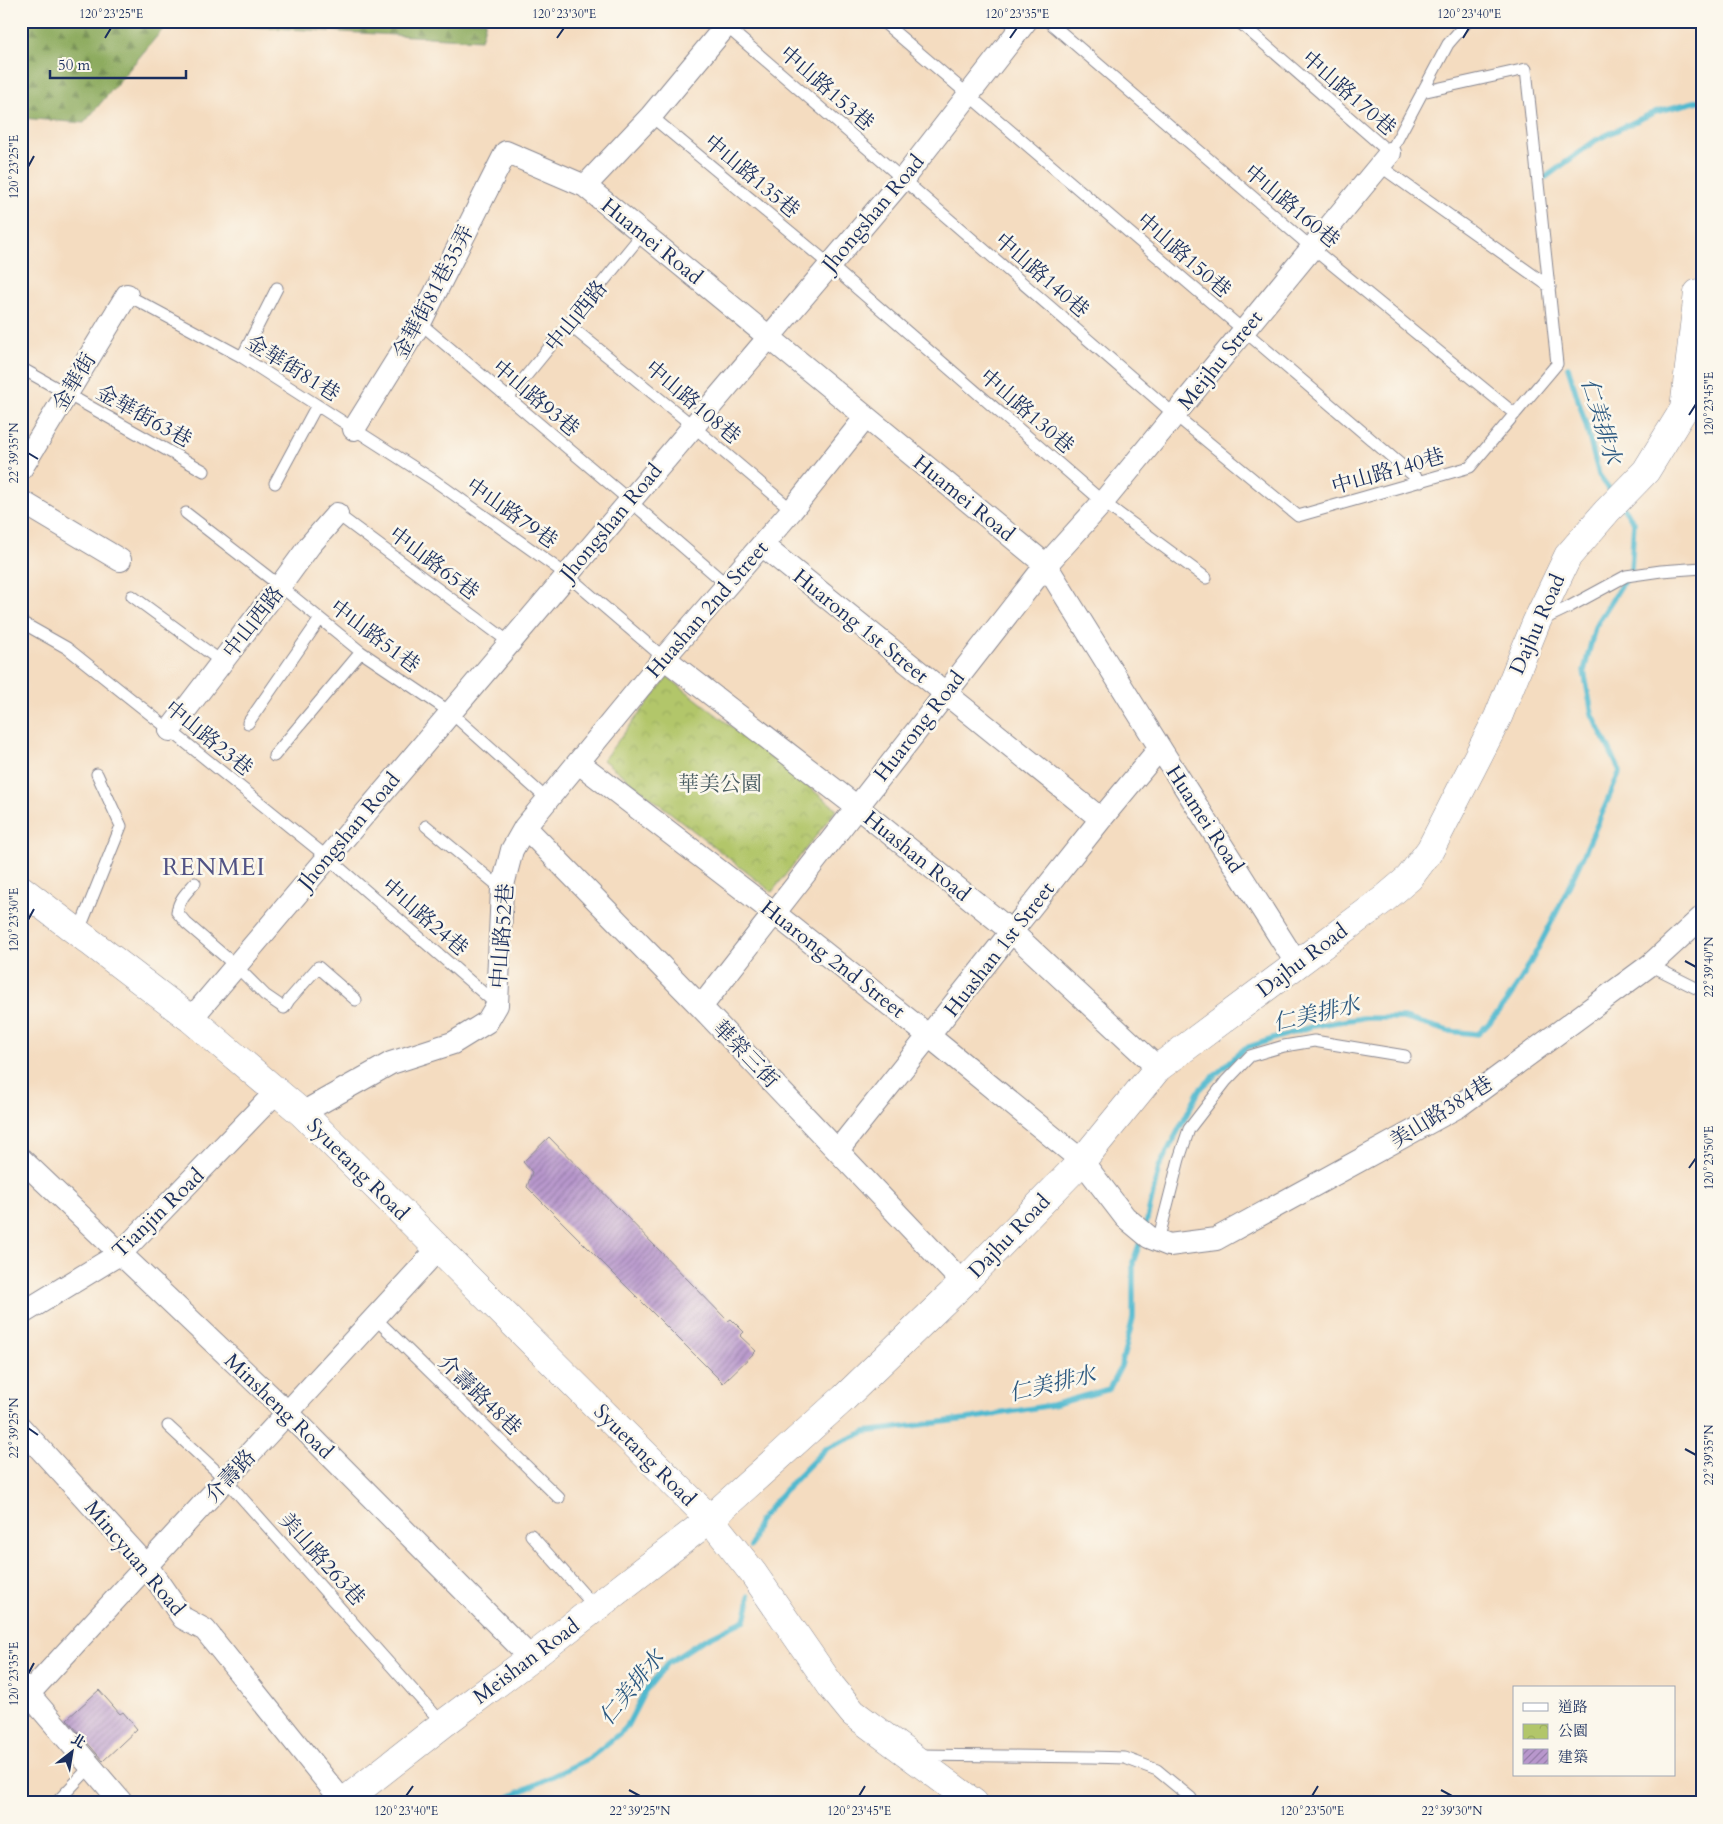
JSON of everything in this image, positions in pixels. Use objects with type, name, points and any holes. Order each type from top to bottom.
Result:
[{"type":"street","name":"Jhongshan Road","points":[[191,1019],[903,179],[1026,21]]},
{"type":"street","points":[[586,186],[651,116],[728,24]]},
{"type":"street","name":"Huamei Road","points":[[506,152],[586,186],[1046,565],[1297,964]]},
{"type":"street","name":"金華街81巷35弄","points":[[354,429],[420,323],[506,152]]},
{"type":"street","name":"Meijhu Street","points":[[1046,565],[1103,502],[1385,159]]},
{"type":"street","name":"Dajhu Road","points":[[710,1519],[844,1398],[964,1283],[1082,1161],[1158,1068],[1383,900],[1409,878],[1430,850],[1498,717],[1536,623],[1568,556],[1607,511],[1646,471],[1684,409],[1701,287]]},
{"type":"street","name":"金華街","points":[[21,469],[127,295]]},
{"type":"street","name":"Huashan 2nd Street","points":[[548,800],[664,658],[792,510],[866,417]]},
{"type":"street","points":[[21,501],[120,560]]},
{"type":"street","name":"中山西路","points":[[170,730],[310,545],[337,514]]},
{"type":"street","name":"Huarong 1st Street","points":[[762,545],[1101,819]]},
{"type":"street","name":"Huarong Road","points":[[701,1006],[1046,565]]},
{"type":"street","name":"Huashan Road","points":[[664,658],[856,807],[1012,932],[1158,1068]]},
{"type":"street","name":"Huashan 1st Street","points":[[838,1150],[1101,819],[1160,748]]},
{"type":"street","name":"Huarong 2nd Street","points":[[579,763],[774,913],[1082,1161],[1125,1216],[1154,1239]]},
{"type":"street","name":"中山路52巷","points":[[498,1006],[502,888],[512,850],[526,827],[548,800]]},
{"type":"street","name":"華榮三街","points":[[526,827],[701,1006],[964,1283]]},
{"type":"street","name":"Syuetang Road","points":[[21,889],[191,1019],[302,1113],[710,1519],[753,1573],[831,1686],[853,1713],[974,1803]]},
{"type":"street","name":"美山路384巷","points":[[1154,1239],[1169,1245],[1216,1239],[1451,1110],[1650,965],[1702,916]]},
{"type":"street","name":"Syuetang Road","points":[[302,1113],[391,1063],[453,1042],[487,1022],[498,1006]]},
{"type":"street","name":"Tianjin Road","points":[[21,1314],[122,1253],[278,1091]]},
{"type":"street","name":"Minsheng Road","points":[[21,1159],[122,1253],[288,1413],[532,1658]]},
{"type":"street","name":"介壽路","points":[[24,1694],[147,1566],[438,1249]]},
{"type":"street","name":"Mincyuan Road","points":[[21,1428],[147,1566],[183,1618],[206,1630],[343,1802]]},
{"type":"street","name":"Meishan Road","points":[[343,1802],[710,1519]]},
{"type":"street","points":[[24,1694],[122,1803]]},
{"type":"lane","name":"中山路150巷","points":[[882,21],[1421,482]]},
{"type":"lane","name":"中山路160巷","points":[[1048,21],[1312,248],[1515,414]]},
{"type":"lane","name":"中山路170巷","points":[[1238,21],[1385,159],[1550,287]]},
{"type":"lane","points":[[1385,159],[1448,44],[1468,21]]},
{"type":"lane","name":"中山路153巷","points":[[728,24],[903,179]]},
{"type":"lane","name":"中山路140巷","points":[[903,179],[1175,415],[1298,516],[1470,467],[1557,364],[1526,69],[1422,92]]},
{"type":"lane","name":"中山路135巷","points":[[651,116],[830,265]]},
{"type":"lane","name":"中山西路","points":[[508,398],[643,233]]},
{"type":"lane","name":"中山路130巷","points":[[830,265],[1103,502],[1206,578]]},
{"type":"lane","points":[[242,356],[277,288]]},
{"type":"lane","name":"金華街81巷","points":[[127,295],[242,356],[435,481]]},
{"type":"lane","name":"中山路93巷","points":[[420,323],[630,500],[727,585]]},
{"type":"lane","name":"中山路108巷","points":[[569,325],[792,510]]},
{"type":"lane","name":"金華街63巷","points":[[21,368],[204,470]]},
{"type":"lane","points":[[276,483],[317,405]]},
{"type":"lane","name":"中山路79巷","points":[[435,481],[567,575],[664,658]]},
{"type":"lane","name":"中山路51巷","points":[[186,513],[361,652],[450,712]]},
{"type":"lane","name":"中山路65巷","points":[[337,514],[509,642]]},
{"type":"lane","points":[[1536,623],[1626,576],[1661,570],[1702,568]]},
{"type":"lane","points":[[132,596],[222,662]]},
{"type":"lane","points":[[248,723],[320,619]]},
{"type":"lane","name":"中山路23巷","points":[[21,622],[67,648],[327,857]]},
{"type":"lane","points":[[274,756],[361,652]]},
{"type":"lane","points":[[450,712],[548,800]]},
{"type":"lane","points":[[78,933],[121,826],[97,774]]},
{"type":"lane","points":[[426,826],[502,888]]},
{"type":"lane","name":"中山路24巷","points":[[327,857],[498,1006]]},
{"type":"lane","points":[[195,882],[178,904],[177,912],[186,924],[236,966],[265,995],[284,1008],[318,967],[356,1000]]},
{"type":"lane","points":[[1650,965],[1702,991]]},
{"type":"lane","points":[[1154,1239],[1189,1130],[1226,1081],[1250,1056],[1284,1046],[1314,1041],[1405,1056]]},
{"type":"lane","name":"介壽路48巷","points":[[375,1318],[559,1498]]},
{"type":"lane","name":"美山路263巷","points":[[168,1426],[226,1480],[443,1724]]},
{"type":"lane","points":[[531,1535],[596,1608]]},
{"type":"lane","points":[[909,1755],[1091,1756],[1124,1758],[1157,1770],[1191,1798]]},
{"type":"lane","points":[[56,1803],[90,1766]]},
{"type":"green space","points":[[21,21],[486,21],[481,40],[169,22],[84,123],[21,118]]},
{"type":"green space","name":"華美公園","points":[[668,677],[837,809],[772,892],[603,760]]},
{"type":"building","points":[[549,1137],[728,1321],[731,1319],[744,1332],[740,1336],[756,1351],[723,1383],[527,1187],[532,1172],[523,1162]]},
{"type":"building","points":[[99,1690],[120,1714],[123,1712],[137,1729],[103,1761],[67,1719]]},
{"type":"waterway","name":"仁美排水","points":[[1546,177],[1596,140],[1655,112],[1702,100]]},
{"type":"waterway","name":"仁美排水","points":[[1568,367],[1599,475],[1613,494]]},
{"type":"waterway","name":"仁美排水","points":[[1145,1228],[1159,1167],[1200,1089],[1245,1048],[1313,1026],[1362,1018],[1404,1018],[1448,1031],[1478,1034],[1510,997],[1559,908],[1620,771],[1592,714],[1584,671],[1595,627],[1631,570],[1634,522],[1621,505]]},
{"type":"waterway","name":"仁美排水","points":[[751,1546],[758,1522],[784,1491],[825,1449],[865,1432],[973,1418],[1052,1405],[1109,1389],[1121,1366],[1133,1318],[1133,1262],[1142,1237]]},
{"type":"waterway","name":"仁美排水","points":[[497,1803],[590,1758],[626,1728],[645,1691],[668,1663],[700,1642],[745,1620],[749,1596]]},
{"type":"district","name":"RENMEI","points":[[214,867]]}]
